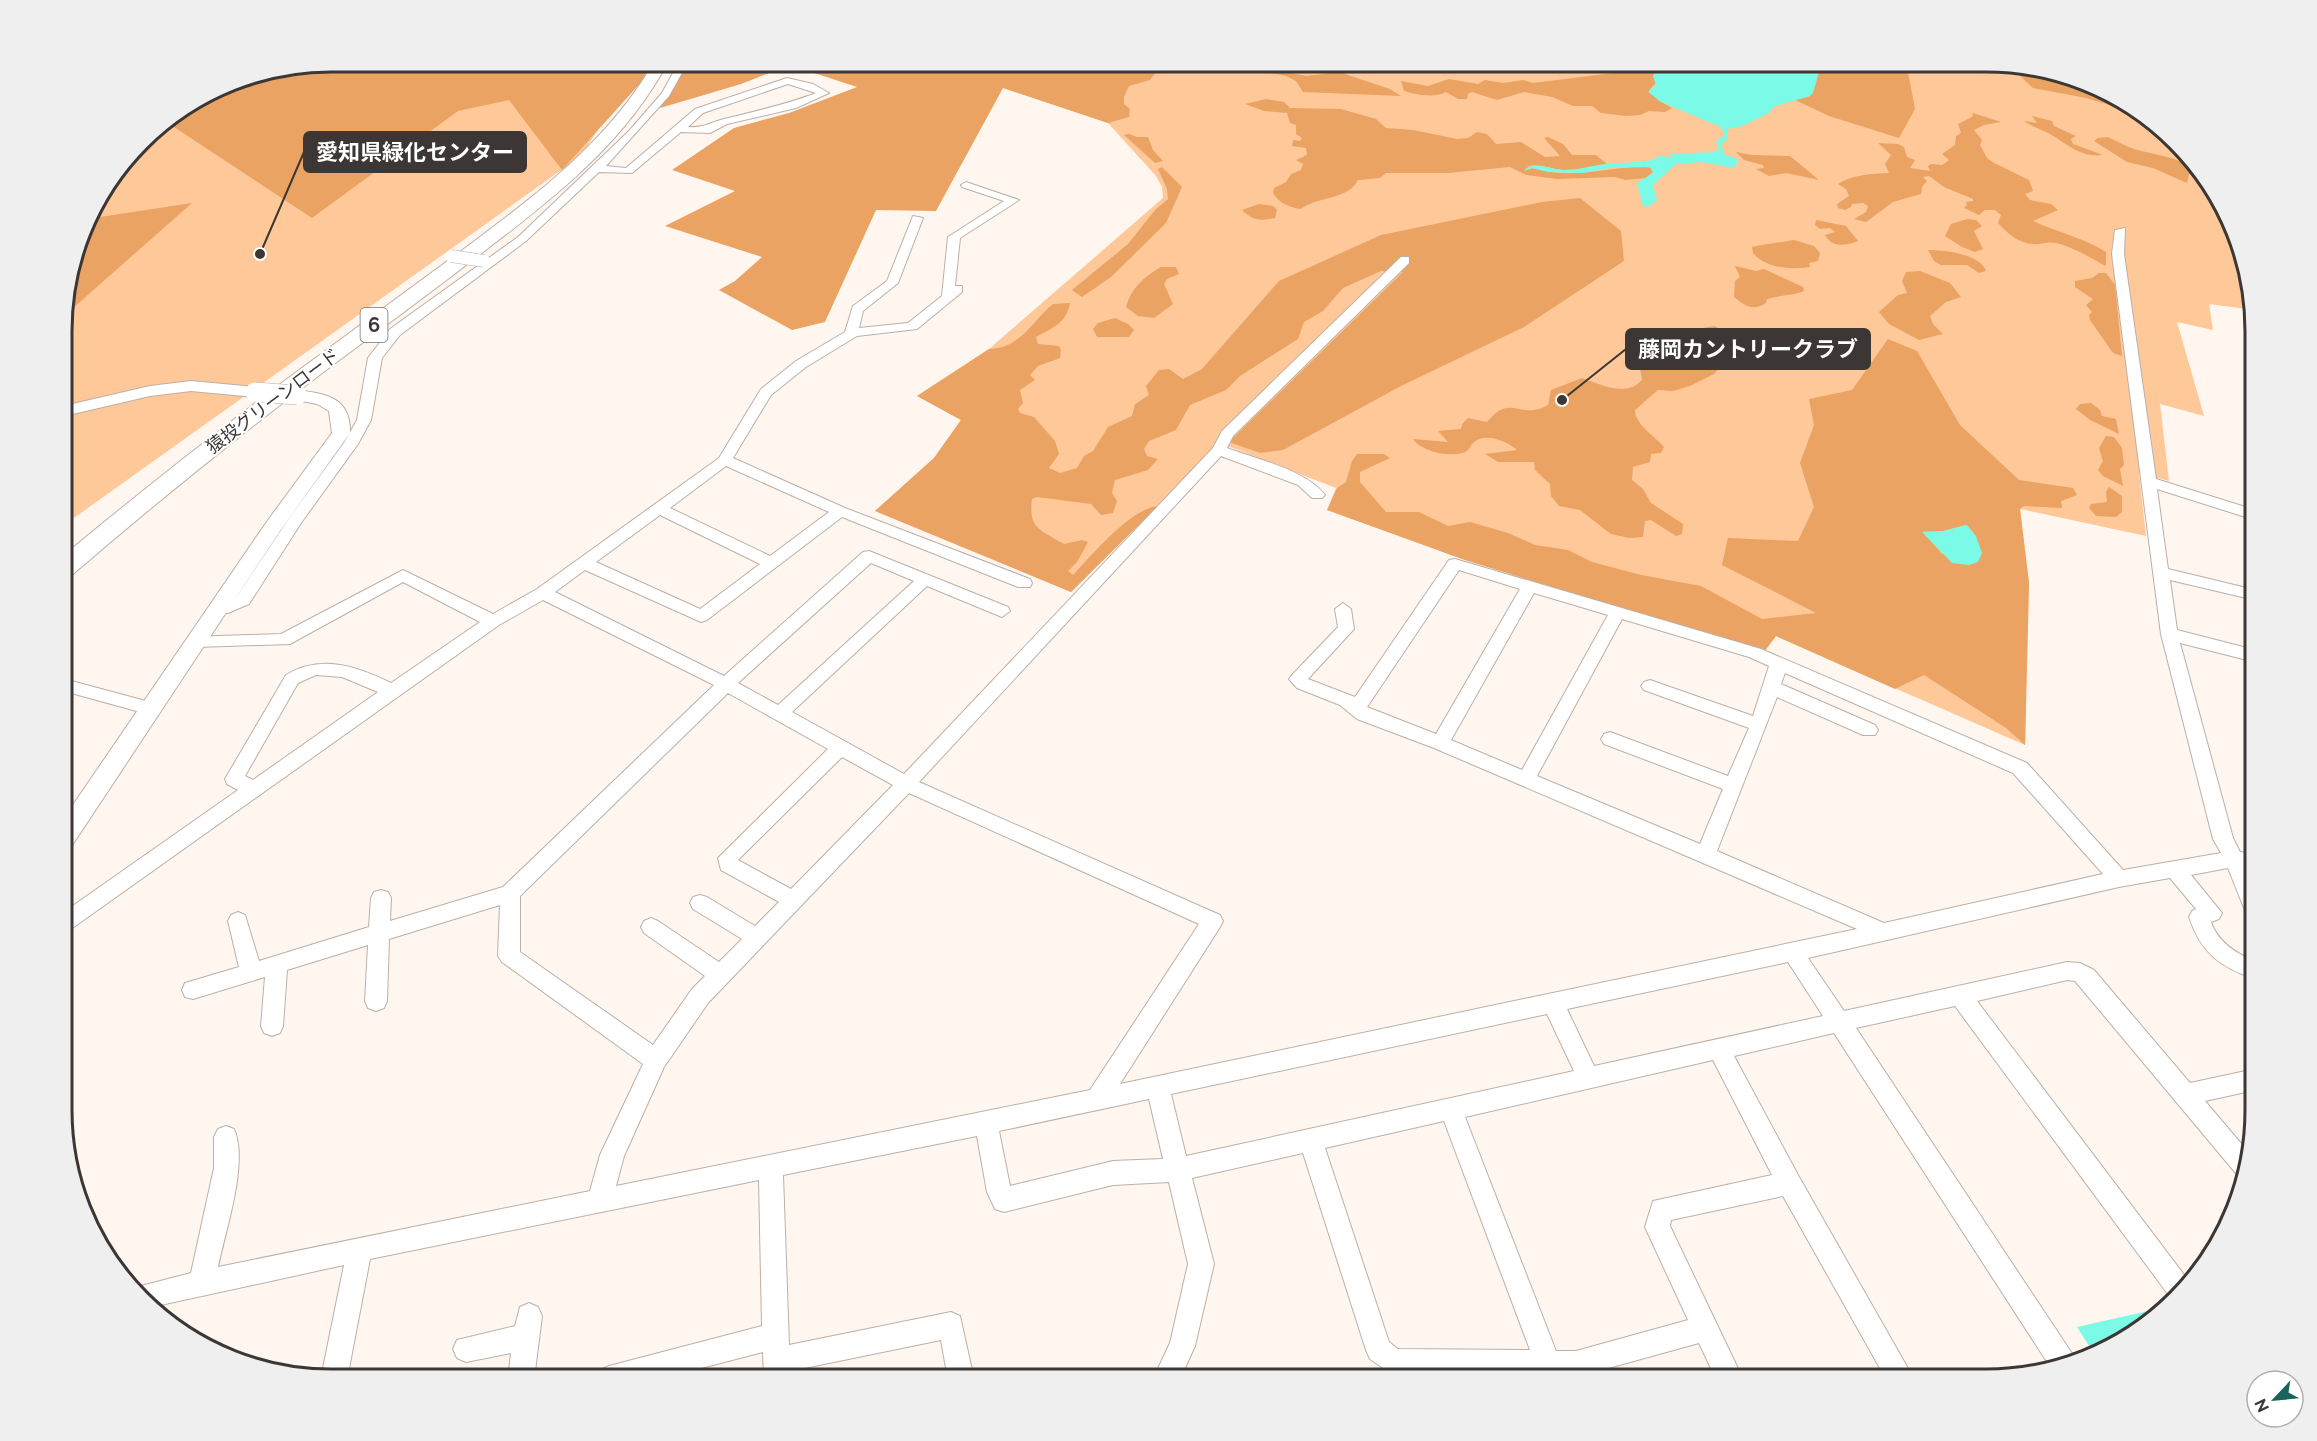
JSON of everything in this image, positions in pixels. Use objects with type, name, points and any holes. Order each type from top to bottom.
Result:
[{"type":"main road","name":"猿投グリーンロード","points":[[72,561],[210,448],[535,204],[572,173],[625,120],[647,90],[656,72]]},
{"type":"street","points":[[219,607],[228,607],[243,600],[295,520],[351,444],[364,420],[375,358],[383,346],[396,333],[522,239],[633,133],[666,94],[678,72]]},
{"type":"street","points":[[596,169],[628,171],[699,111],[787,81],[810,86],[824,93],[793,106],[724,122],[706,131],[679,129]]},
{"type":"street","points":[[72,917],[392,691],[494,621],[543,593],[582,562],[725,460],[766,392],[801,364],[850,334],[912,326],[953,293],[954,237],[1013,200],[966,185]]},
{"type":"street","points":[[850,334],[857,309],[892,283],[917,218]]},
{"type":"street","points":[[2121,230],[2118,254],[2169,634],[2223,839],[2245,887]]},
{"type":"street","points":[[451,256],[484,261],[467,274],[472,275]]},
{"type":"street","points":[[600,1200],[612,1155],[656,1060],[700,996],[906,784],[1219,450],[1227,434],[1405,260]]},
{"type":"street","points":[[72,409],[150,391],[191,386],[297,395],[326,401],[340,412],[343,420],[341,432],[196,640],[72,825]]},
{"type":"street","points":[[1219,450],[1303,482],[1317,495]]},
{"type":"street","points":[[725,460],[840,512],[1024,583]]},
{"type":"street","points":[[2148,481],[2245,512]]},
{"type":"street","points":[[658,508],[772,563]]},
{"type":"street","points":[[582,562],[701,616],[840,512]]},
{"type":"street","points":[[193,990],[510,893],[726,684],[869,556],[1002,611]]},
{"type":"street","points":[[1356,709],[1455,564],[1779,663],[2020,768],[2119,879]]},
{"type":"street","points":[[2161,573],[2245,594]]},
{"type":"street","points":[[196,640],[284,640],[403,575],[494,621]]},
{"type":"street","points":[[779,714],[925,579]]},
{"type":"street","points":[[1440,743],[1529,588]]},
{"type":"street","points":[[543,593],[726,684],[906,784],[1213,921],[1098,1098]]},
{"type":"street","points":[[1342,609],[1346,629],[1298,679],[1303,684],[1346,700],[1356,709],[1526,779],[1880,931]]},
{"type":"street","points":[[1526,779],[1618,612]]},
{"type":"street","points":[[2169,634],[2245,653]]},
{"type":"street","points":[[1705,855],[1732,785],[1759,725],[1779,663]]},
{"type":"street","points":[[254,789],[234,779],[292,679],[303,670],[350,670],[392,691]]},
{"type":"street","points":[[1650,686],[1759,725]]},
{"type":"street","points":[[1771,687],[1869,730]]},
{"type":"street","points":[[72,691],[151,709]]},
{"type":"street","points":[[1610,739],[1732,785]]},
{"type":"street","points":[[794,900],[728,864],[728,858],[840,748]]},
{"type":"street","points":[[150,1295],[360,1249],[986,1124],[1156,1085],[1793,952],[2119,879],[2234,859],[2245,861]]},
{"type":"street","points":[[2173,868],[2212,913],[2199,917],[2203,930],[2218,952],[2231,962],[2245,967]]},
{"type":"street","points":[[510,893],[509,956],[656,1060]]},
{"type":"street","points":[[376,1001],[381,898]]},
{"type":"street","points":[[700,903],[757,938]]},
{"type":"street","points":[[238,921],[251,972]]},
{"type":"street","points":[[651,927],[721,975]]},
{"type":"street","points":[[1793,952],[2060,1358]]},
{"type":"street","points":[[272,1026],[277,964]]},
{"type":"street","points":[[986,1124],[999,1192],[1004,1200],[1113,1173],[1178,1170],[2067,971],[2080,972],[2240,1161]]},
{"type":"street","points":[[1961,996],[2177,1285]]},
{"type":"street","points":[[1553,1003],[1588,1077]]},
{"type":"street","points":[[1718,1048],[1789,1183],[1895,1369]]},
{"type":"street","points":[[2185,1095],[2245,1081]]},
{"type":"street","points":[[1156,1085],[1201,1263],[1182,1346],[1171,1369]]},
{"type":"street","points":[[1450,1108],[1548,1363]]},
{"type":"street","points":[[202,1283],[226,1168],[226,1137]]},
{"type":"street","points":[[1310,1139],[1379,1350],[1393,1362],[1576,1364],[1705,1328]]},
{"type":"street","points":[[771,1167],[776,1358]]},
{"type":"street","points":[[1726,1369],[1657,1227],[1662,1210],[1789,1183]]},
{"type":"street","points":[[336,1369],[360,1249]]},
{"type":"street","points":[[689,1369],[776,1358],[951,1325],[959,1369]]},
{"type":"street","points":[[466,1349],[528,1327],[523,1369]]},
{"type":"shaded area","points":[[331,72],[635,72],[581,156],[72,519],[72,331],[74,298],[81,264],[99,217],[126,173],[160,136],[187,116],[232,92],[264,81],[298,74]]},
{"type":"shaded area","points":[[331,72],[646,72],[644,79],[562,170],[509,100],[458,111],[312,218],[174,127],[171,128],[217,99],[271,79]]},
{"type":"shaded area","points":[[683,72],[772,72],[741,84],[660,108]]},
{"type":"shaded area","points":[[811,72],[1156,72],[1150,80],[1129,86],[1124,97],[1124,104],[1130,109],[1129,117],[1108,123],[1003,88],[936,211],[876,210],[825,322],[792,330],[719,290],[735,281],[762,257],[665,226],[735,191],[672,170],[734,128],[789,113],[857,87]]},
{"type":"shaded area","points":[[963,72],[1986,72],[2036,77],[2085,92],[2115,107],[2157,136],[2181,160],[2201,187],[2225,232],[2236,264],[2244,309],[2209,304],[2213,330],[2177,322],[2204,416],[2160,404],[2169,481],[2139,473],[2146,536],[2020,509],[2029,583],[2025,745],[1776,636],[1764,652],[1465,560],[1327,510],[1336,488],[1220,443],[1071,592],[875,511],[934,458],[961,420],[917,396],[989,349],[1163,198],[1162,187],[1156,176],[1108,123],[1003,88]]},
{"type":"shaded area","points":[[1265,72],[1288,72],[1306,76],[1339,72],[1390,89],[1401,96],[1303,92],[1296,81],[1286,76]]},
{"type":"shaded area","points":[[1621,72],[1655,72],[1653,76],[1656,83],[1649,90],[1658,100],[1672,108],[1665,112],[1649,111],[1640,115],[1626,116],[1601,113],[1592,106],[1573,106],[1552,97],[1524,92],[1497,100],[1472,92],[1468,94],[1467,99],[1458,99],[1446,92],[1437,95],[1420,95],[1404,91],[1401,81],[1428,86],[1449,79],[1478,84],[1485,80],[1503,83],[1523,80],[1533,83]]},
{"type":"shaded area","points":[[1819,72],[1908,72],[1915,109],[1899,138],[1829,116],[1795,100],[1810,96]]},
{"type":"shaded area","points":[[2019,75],[2069,86],[2114,106],[2086,98],[2033,88]]},
{"type":"shaded area","points":[[1266,99],[1284,102],[1290,108],[1341,109],[1376,119],[1386,128],[1413,130],[1457,139],[1468,138],[1477,132],[1487,134],[1496,144],[1521,142],[1545,157],[1560,156],[1544,138],[1548,137],[1563,144],[1572,155],[1596,155],[1607,164],[1563,170],[1529,166],[1529,170],[1532,168],[1571,173],[1641,167],[1654,171],[1646,178],[1625,180],[1615,177],[1557,179],[1526,175],[1510,167],[1448,173],[1386,173],[1380,178],[1358,180],[1340,195],[1301,209],[1281,202],[1273,193],[1274,188],[1286,182],[1291,174],[1301,170],[1303,164],[1296,160],[1307,155],[1306,148],[1292,146],[1293,140],[1300,141],[1302,138],[1296,134],[1296,125],[1290,123],[1287,113],[1264,111],[1245,104]]},
{"type":"shaded area","points":[[1973,113],[2001,122],[1984,125],[1974,130],[1982,140],[1980,145],[1987,158],[2029,180],[2033,191],[2025,194],[2030,200],[2051,204],[2058,210],[2033,221],[2106,252],[2106,266],[2063,245],[2033,244],[2018,240],[1998,223],[2001,215],[1995,210],[1985,210],[1979,215],[1964,208],[1967,205],[1966,202],[1973,201],[1973,199],[1944,187],[1929,176],[1923,177],[1927,181],[1922,187],[1921,194],[1893,202],[1866,222],[1854,219],[1866,212],[1868,206],[1863,203],[1852,204],[1845,210],[1838,208],[1837,204],[1849,196],[1846,189],[1838,184],[1856,176],[1889,173],[1885,164],[1891,155],[1878,143],[1898,144],[1904,147],[1907,157],[1915,160],[1910,168],[1930,171],[1928,166],[1931,164],[1942,165],[1949,160],[1942,154],[1955,145],[1956,136],[1961,133],[1958,124],[1972,117]]},
{"type":"shaded area","points":[[2032,116],[2052,121],[2054,126],[2076,136],[2071,139],[2073,144],[2103,155],[2081,152],[2024,121],[2037,123]]},
{"type":"shaded area","points":[[1124,135],[1148,137],[1153,150],[1163,161],[1155,163]]},
{"type":"shaded area","points":[[2108,137],[2134,149],[2183,162],[2192,174],[2189,174],[2187,183],[2153,168],[2127,162],[2094,141]]},
{"type":"shaded area","points":[[1736,152],[1752,155],[1790,156],[1819,180],[1786,173],[1769,176],[1756,169],[1764,168],[1763,165],[1744,160]]},
{"type":"shaded area","points":[[1162,167],[1182,187],[1166,223],[1111,277],[1082,297],[1072,290],[1128,244],[1155,210],[1168,199],[1167,189],[1158,169]]},
{"type":"shaded area","points":[[1580,198],[1621,231],[1624,261],[1524,327],[1401,386],[1283,450],[1260,453],[1229,442],[1403,272],[1381,271],[1343,288],[1323,311],[1304,322],[1298,339],[1240,376],[1226,390],[1190,405],[1176,430],[1149,441],[1144,449],[1147,456],[1158,459],[1148,470],[1115,480],[1112,493],[1117,501],[1113,513],[1101,515],[1091,504],[1037,497],[1032,499],[1031,509],[1034,523],[1043,532],[1064,544],[1082,540],[1088,542],[1077,562],[1068,571],[1073,575],[1124,524],[1147,509],[1158,506],[1071,592],[875,511],[934,458],[961,420],[917,396],[989,349],[1000,348],[1018,339],[1053,304],[1070,303],[1062,320],[1036,337],[1038,344],[1059,346],[1060,358],[1038,366],[1030,375],[1035,380],[1020,390],[1023,403],[1018,409],[1020,413],[1034,417],[1055,441],[1059,454],[1049,468],[1060,473],[1077,468],[1084,456],[1093,451],[1108,427],[1132,416],[1135,404],[1149,395],[1146,386],[1159,370],[1169,369],[1183,379],[1202,369],[1279,281],[1381,235],[1542,202]]},
{"type":"shaded area","points":[[192,203],[73,308],[81,264],[99,217]]},
{"type":"shaded area","points":[[1259,204],[1273,206],[1277,210],[1275,218],[1257,219],[1242,210]]},
{"type":"shaded area","points":[[1967,219],[1976,220],[1982,226],[1974,231],[1983,249],[1975,252],[1945,236],[1951,224]]},
{"type":"shaded area","points":[[1816,220],[1846,226],[1858,241],[1844,245],[1831,242],[1825,235],[1835,232],[1830,228],[1820,229],[1815,225]]},
{"type":"shaded area","points":[[1794,240],[1814,246],[1820,253],[1818,261],[1809,263],[1810,267],[1787,268],[1764,262],[1753,253],[1752,247]]},
{"type":"shaded area","points":[[1928,250],[1952,252],[1970,257],[1983,265],[1986,271],[1979,273],[1967,265],[1941,265],[1934,261]]},
{"type":"shaded area","points":[[1735,266],[1756,271],[1764,269],[1803,287],[1804,291],[1767,299],[1766,303],[1750,307],[1734,297],[1735,281],[1740,277]]},
{"type":"shaded area","points":[[1161,267],[1176,267],[1179,274],[1167,279],[1164,284],[1173,304],[1154,318],[1138,316],[1126,307],[1128,300],[1139,283]]},
{"type":"shaded area","points":[[1920,271],[1950,283],[1961,297],[1946,302],[1930,316],[1933,324],[1943,334],[1919,340],[1889,324],[1879,312],[1898,295],[1907,293],[1902,281],[1906,272]]},
{"type":"shaded area","points":[[2099,273],[2106,273],[2115,285],[2122,356],[2113,353],[2090,320],[2089,315],[2092,312],[2086,305],[2093,299],[2075,287],[2075,281],[2092,278]]},
{"type":"shaded area","points":[[1115,318],[1128,324],[1134,330],[1129,337],[1097,337],[1093,329],[1098,323]]},
{"type":"shaded area","points":[[1714,326],[1739,338],[1727,347],[1694,342],[1695,350],[1701,357],[1697,363],[1718,359],[1723,364],[1714,374],[1690,386],[1673,391],[1658,390],[1635,410],[1638,421],[1664,447],[1661,453],[1651,454],[1650,462],[1633,467],[1632,480],[1643,489],[1651,503],[1683,524],[1682,534],[1676,536],[1651,520],[1645,521],[1643,537],[1629,538],[1611,534],[1580,510],[1559,506],[1551,496],[1550,484],[1535,470],[1534,462],[1498,462],[1485,454],[1517,450],[1503,441],[1491,438],[1479,439],[1465,452],[1445,454],[1423,447],[1413,439],[1448,442],[1438,431],[1461,429],[1462,424],[1468,418],[1487,422],[1495,413],[1503,409],[1539,409],[1548,405],[1551,390],[1582,378],[1612,388],[1628,388],[1636,385],[1642,380],[1639,362],[1646,355],[1663,343],[1684,334]]},
{"type":"shaded area","points":[[1888,339],[1917,351],[1960,425],[2019,480],[2073,488],[2077,495],[2061,501],[2062,508],[2024,506],[2020,509],[2029,583],[2025,745],[2006,728],[1924,675],[1895,689],[1776,636],[1764,652],[1465,560],[1327,510],[1337,488],[1346,482],[1352,461],[1357,454],[1384,454],[1390,458],[1360,472],[1360,482],[1386,512],[1419,512],[1448,526],[1470,522],[1508,533],[1535,545],[1568,550],[1592,562],[1641,575],[1701,586],[1762,619],[1816,613],[1722,565],[1728,538],[1798,541],[1814,507],[1800,463],[1814,425],[1809,399],[1852,390]],"holes":[[[1966,525],[1942,554],[1923,532],[1943,531]]]},
{"type":"shaded area","points":[[2091,403],[2100,410],[2102,416],[2116,419],[2119,434],[2090,420],[2076,409],[2080,404]]},
{"type":"shaded area","points":[[2106,436],[2114,437],[2122,448],[2124,465],[2120,469],[2123,486],[2103,476],[2098,470],[2103,461],[2099,448]]},
{"type":"shaded area","points":[[2109,487],[2122,496],[2122,512],[2116,517],[2096,516],[2089,508],[2091,504],[2107,502],[2106,492]]},
{"type":"water","points":[[1656,72],[1819,72],[1810,96],[1775,106],[1767,114],[1742,126],[1728,129],[1728,139],[1721,144],[1725,155],[1739,159],[1734,168],[1701,162],[1676,164],[1653,185],[1657,200],[1648,207],[1643,206],[1637,183],[1653,173],[1650,167],[1609,168],[1583,173],[1548,172],[1532,168],[1524,171],[1531,166],[1568,170],[1652,160],[1659,156],[1671,157],[1670,154],[1714,152],[1719,149],[1716,141],[1725,135],[1721,127],[1661,102],[1648,92],[1656,85],[1653,76]]},
{"type":"water","points":[[1967,525],[1976,536],[1982,553],[1978,562],[1969,565],[1952,563],[1922,532],[1943,531]]},
{"type":"water","points":[[2150,1311],[2130,1325],[2090,1347],[2077,1327]]},
{"type":"place","name":"愛知県緑化センター","points":[[260,254]]},
{"type":"place","name":"藤岡カントリークラブ","points":[[1562,400]]}]
